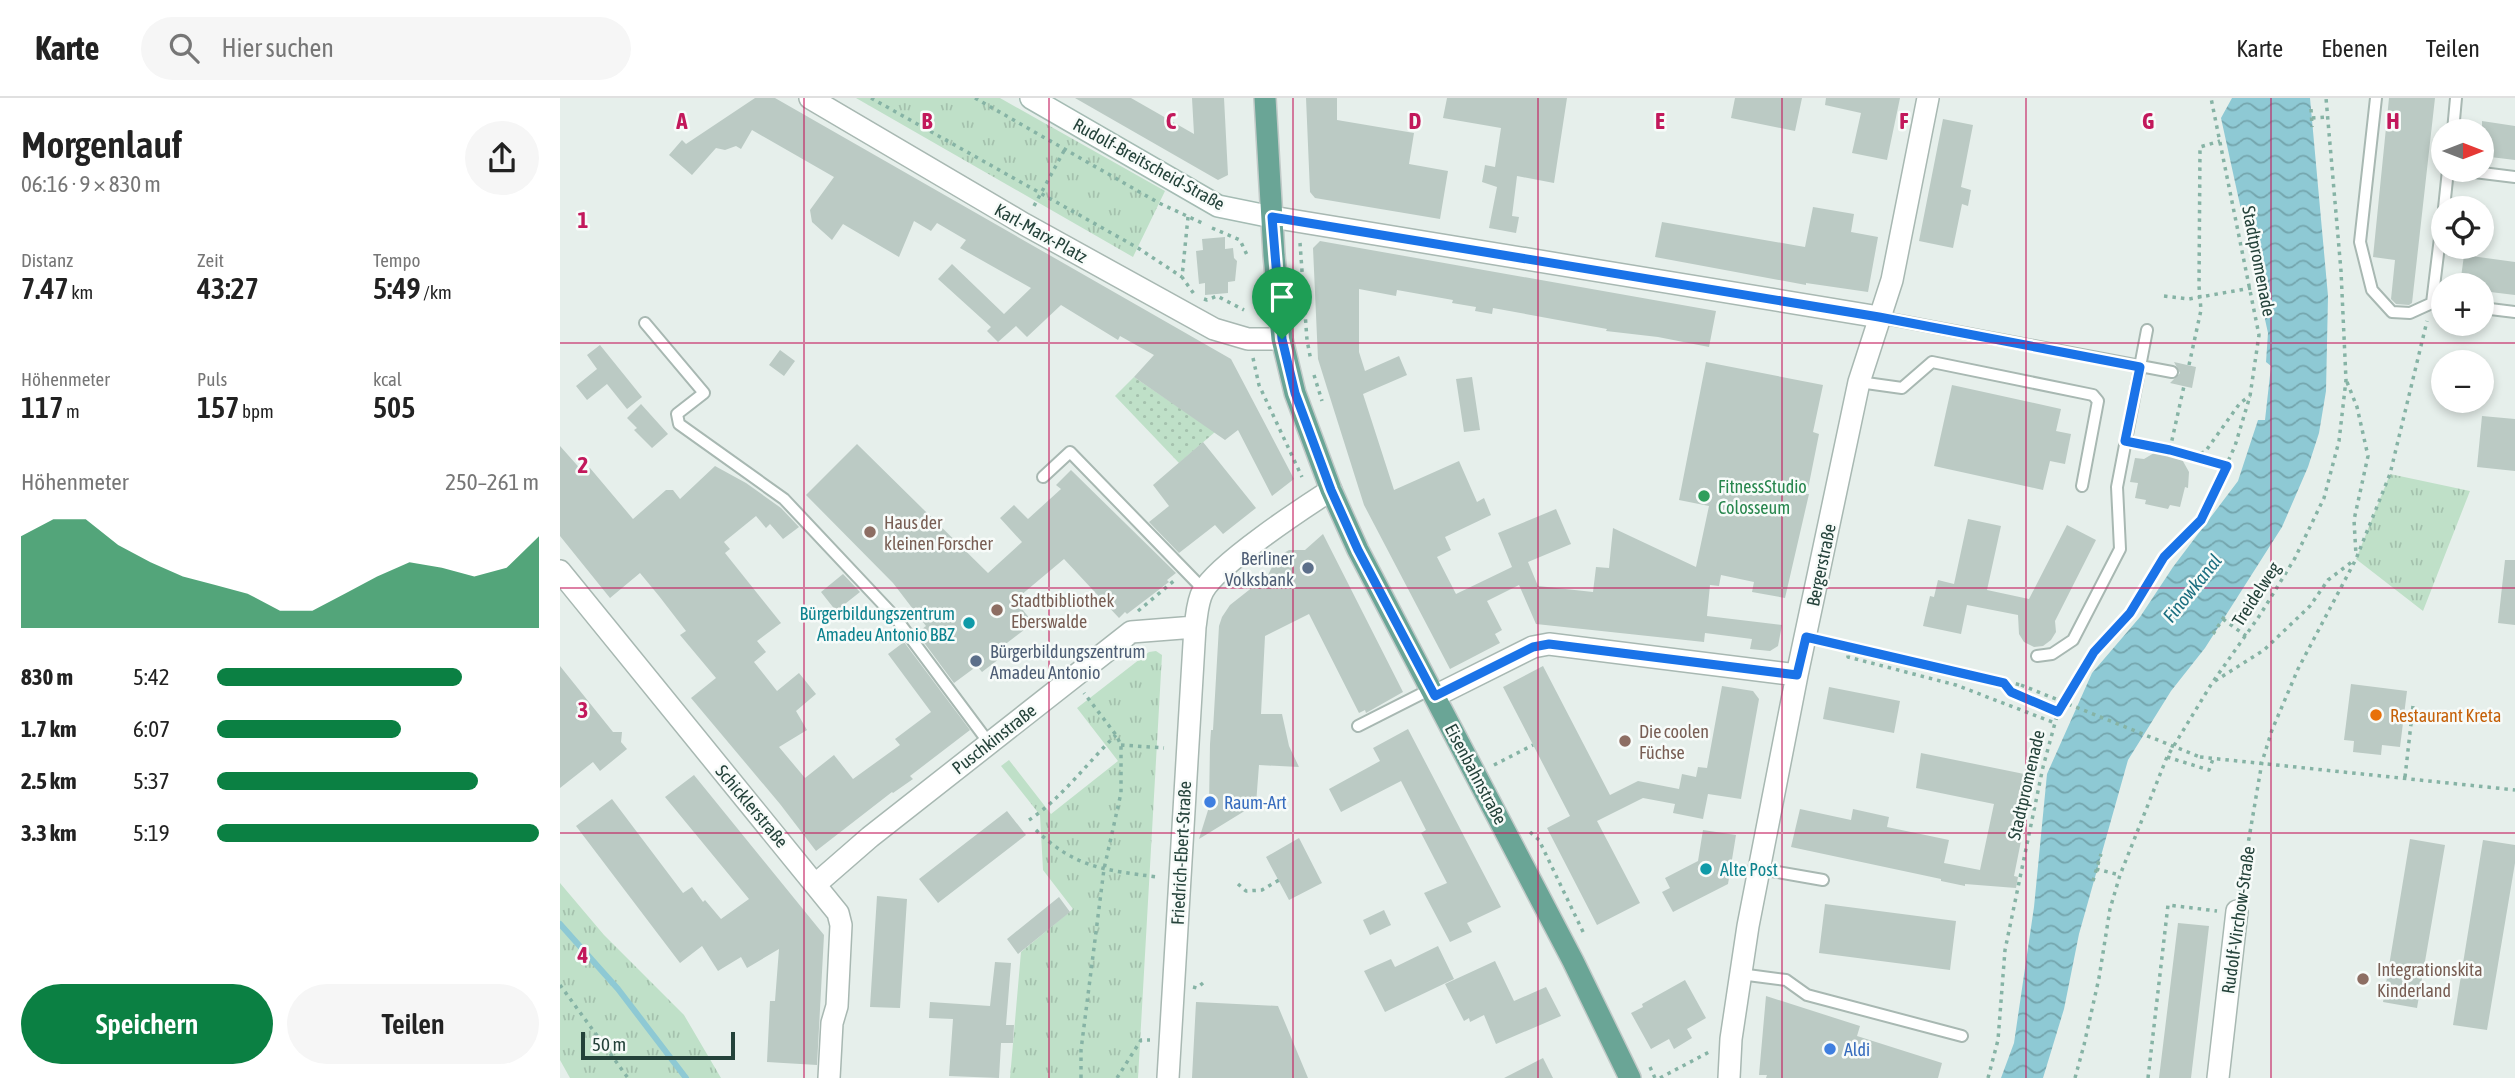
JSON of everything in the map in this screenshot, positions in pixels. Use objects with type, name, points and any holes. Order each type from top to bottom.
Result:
[{"type":"main road","name":"Eisenbahnstraße","points":[[1265,98],[1282,339],[1295,393],[1331,490],[1362,557],[1573,961],[1630,1078]]},
{"type":"street","name":"Karl-Marx-Platz","points":[[810,98],[1024,224],[1214,329],[1248,339],[1282,339]]},
{"type":"street","name":"Rudolf-Breitscheid-Straße","points":[[1031,98],[1218,206],[1879,317]]},
{"type":"street","name":"Bergerstraße","points":[[1729,1078],[1731,1040],[1741,974],[1797,675],[1859,382],[1892,280],[1928,98]]},
{"type":"street","points":[[1131,632],[1195,628],[1199,601],[1204,590],[1229,564],[1331,490]]},
{"type":"street","name":"Schicklerstraße","points":[[560,571],[838,913],[841,925],[837,1006],[832,1023],[829,1078]]},
{"type":"street","name":"Friedrich-Ebert-Straße","points":[[1168,1078],[1195,628]]},
{"type":"street","name":"Puschkinstraße","points":[[817,884],[870,837],[1131,632]]},
{"type":"street","points":[[1433,692],[1533,647],[1549,644],[1797,675]]},
{"type":"street","name":"Rudolf-Virchow-Straße","points":[[2218,1078],[2230,911]]},
{"type":"lane","points":[[2376,98],[2360,242],[2372,290],[2392,312],[2410,313],[2431,305]]},
{"type":"lane","points":[[2454,119],[2456,98]]},
{"type":"lane","points":[[2494,174],[2515,177]]},
{"type":"lane","points":[[2494,310],[2515,312]]},
{"type":"lane","points":[[1879,317],[2172,372]]},
{"type":"lane","points":[[645,323],[704,393],[677,414],[678,424],[784,499],[895,617],[989,743]]},
{"type":"lane","points":[[2037,656],[2053,654],[2073,640],[2120,549],[2117,487],[2147,330]]},
{"type":"lane","points":[[1859,382],[1902,388],[1932,362],[2093,395],[2098,401],[2082,486]]},
{"type":"lane","points":[[1043,477],[1070,452],[1204,590]]},
{"type":"lane","points":[[1358,726],[1433,692]]},
{"type":"lane","points":[[1760,869],[1823,880]]},
{"type":"lane","points":[[1741,974],[1786,980],[1807,995],[1962,1036]]},
{"type":"path","points":[[871,98],[1138,248],[1182,277],[1194,293],[1208,300],[1217,296],[1244,310]]},
{"type":"path","points":[[975,98],[1159,203],[1240,240],[1247,255]]},
{"type":"path","name":"Stadtpromenade","points":[[1988,1078],[1998,1040],[2006,950],[2040,780],[2058,712],[2094,652],[2130,613],[2164,557],[2201,520],[2235,446],[2250,396],[2259,335],[2211,98]]},
{"type":"path","name":"Treidelweg","points":[[2075,1078],[2093,1005],[2110,909],[2120,875],[2167,757],[2212,683],[2246,636],[2295,558],[2324,498],[2339,442],[2346,380],[2341,271],[2326,98]]},
{"type":"path","points":[[2311,109],[2312,127]]},
{"type":"path","points":[[2312,118],[2327,117]]},
{"type":"path","points":[[2189,365],[2202,310],[2200,147],[2220,141]]},
{"type":"path","points":[[1024,224],[1065,149]]},
{"type":"path","points":[[1182,277],[1188,216]]},
{"type":"path","points":[[1299,220],[1307,340],[1324,407]]},
{"type":"path","points":[[2164,296],[2189,299],[2250,288]]},
{"type":"path","name":"Rudolf-Virchow-Straße","points":[[2230,911],[2262,762],[2272,730],[2298,670],[2356,559],[2390,474],[2431,325]]},
{"type":"path","points":[[1248,339],[1259,385],[1289,449]]},
{"type":"path","points":[[2212,683],[2264,650],[2310,606],[2328,580],[2356,559],[2354,520],[2368,456],[2357,407],[2346,380]]},
{"type":"path","points":[[2170,450],[2184,386]]},
{"type":"path","points":[[2190,456],[2204,452],[2239,403],[2250,396]]},
{"type":"path","points":[[2125,441],[2227,466]]},
{"type":"path","points":[[1131,632],[1129,619],[1185,572]]},
{"type":"path","points":[[2213,634],[2226,614]]},
{"type":"path","points":[[2223,619],[2246,636]]},
{"type":"path","points":[[1806,637],[2021,685],[2200,757],[2515,790]]},
{"type":"path","points":[[1848,647],[1848,657],[1956,685],[2055,723]]},
{"type":"path","points":[[1072,678],[1121,745],[1121,793],[1104,869],[1081,1078]]},
{"type":"path","points":[[2004,683],[2011,692],[2058,712]]},
{"type":"path","points":[[2405,777],[2413,706]]},
{"type":"path","points":[[1029,820],[1046,809],[1116,735]]},
{"type":"path","points":[[1492,765],[1533,744]]},
{"type":"path","points":[[1121,745],[1164,748]]},
{"type":"path","points":[[2167,757],[2209,770],[2213,759]]},
{"type":"path","points":[[1036,830],[1049,843],[1077,861],[1104,869],[1157,877]]},
{"type":"path","points":[[2093,881],[2101,854]]},
{"type":"path","points":[[2096,869],[2120,875]]},
{"type":"path","points":[[1238,884],[1246,891],[1262,890],[1279,880]]},
{"type":"path","points":[[2148,1078],[2168,905],[2230,911]]},
{"type":"path","points":[[1197,988],[1203,983]]},
{"type":"path","points":[[560,985],[628,1078]]},
{"type":"path","points":[[1117,1078],[1140,1040],[1147,1040]]},
{"type":"path","points":[[1660,1078],[1731,1040]]},
{"type":"green space","points":[[856,98],[1000,98],[1165,191],[1133,257]]},
{"type":"green space","points":[[1134,377],[1215,432],[1179,463],[1115,396]]},
{"type":"green space","points":[[2390,474],[2470,491],[2423,611],[2356,559]]},
{"type":"green space","points":[[1156,651],[1162,655],[1138,1078],[1010,1078],[1021,952],[1073,909],[1043,870],[1040,815],[1001,766],[1009,760],[1051,814],[1118,761],[1077,708],[1149,652]]},
{"type":"green space","points":[[560,883],[604,935],[684,1015],[721,1078],[570,1078],[560,1060]]},
{"type":"water","name":"Finowkanal","points":[[2232,98],[2310,98],[2328,296],[2326,391],[2319,433],[2308,467],[2282,527],[2205,648],[2171,691],[2128,760],[2079,934],[2064,1009],[2043,1078],[2001,1078],[2014,1043],[2034,907],[2047,774],[2092,673],[2140,617],[2173,567],[2238,481],[2258,420],[2265,420],[2271,366],[2266,362],[2268,333],[2221,118]]},
{"type":"building","points":[[755,98],[775,98],[1231,359],[1294,479],[1272,496],[1238,430],[1225,440],[1134,377],[1154,355],[1120,336],[1118,340],[1061,305],[1027,337],[1016,326],[998,342],[987,331],[991,327],[938,279],[952,264],[1004,314],[1031,288],[960,248],[966,240],[937,223],[931,231],[914,221],[899,257],[843,224],[832,240],[812,222],[810,210],[834,177],[752,130],[741,149],[736,146],[725,150],[716,148],[692,175],[669,155],[682,140],[686,144]]},
{"type":"building","points":[[1075,98],[1131,98],[1194,134],[1192,98],[1224,98],[1228,175],[1218,180]]},
{"type":"building","points":[[1306,98],[1337,98],[1337,120],[1414,133],[1409,164],[1448,171],[1440,219],[1315,198],[1310,192]]},
{"type":"building","points":[[1447,98],[1567,98],[1554,183],[1517,176],[1512,216],[1519,217],[1516,233],[1489,228],[1497,187],[1482,182],[1485,165],[1495,167],[1501,128],[1443,118]]},
{"type":"building","points":[[1735,98],[1802,98],[1795,131],[1731,118]]},
{"type":"building","points":[[1826,98],[1900,98],[1887,160],[1852,153],[1861,113],[1825,105]]},
{"type":"building","points":[[2389,98],[2435,98],[2412,303],[2396,304],[2391,299],[2395,260],[2373,257]]},
{"type":"building","points":[[1943,119],[1973,125],[1961,187],[1971,190],[1968,206],[1962,204],[1953,248],[1919,241]]},
{"type":"building","points":[[2494,123],[2515,126],[2515,160],[2494,157]]},
{"type":"building","points":[[1813,207],[1854,214],[1851,232],[1878,237],[1868,292],[1806,285],[1655,257],[1662,222],[1805,247]]},
{"type":"building","points":[[1225,237],[1225,249],[1233,248],[1237,261],[1235,281],[1228,282],[1228,293],[1205,295],[1205,283],[1199,284],[1196,251],[1203,250],[1202,239]]},
{"type":"building","points":[[1320,241],[1716,311],[1709,347],[1606,331],[1607,329],[1493,308],[1492,314],[1475,311],[1476,307],[1452,303],[1453,300],[1397,290],[1396,296],[1359,289],[1359,352],[1365,371],[1399,356],[1407,375],[1363,394],[1394,490],[1459,461],[1477,502],[1484,498],[1491,515],[1445,537],[1451,550],[1437,557],[1456,594],[1512,567],[1498,533],[1556,509],[1571,544],[1528,562],[1538,586],[1593,592],[1596,567],[1609,568],[1613,528],[1696,567],[1709,506],[1679,500],[1706,362],[1823,385],[1813,432],[1819,434],[1809,494],[1785,598],[1752,592],[1754,582],[1721,575],[1719,586],[1710,585],[1707,616],[1782,625],[1778,646],[1770,651],[1750,649],[1752,639],[1705,633],[1704,642],[1536,624],[1519,585],[1487,601],[1502,630],[1495,634],[1500,643],[1450,669],[1364,505],[1318,359],[1313,248]]},
{"type":"building","points":[[2463,259],[2515,262],[2515,295],[2494,292],[2494,273],[2462,273]]},
{"type":"building","points":[[600,345],[642,397],[627,409],[607,384],[587,400],[576,386],[597,369],[587,355]]},
{"type":"building","points":[[780,350],[795,361],[784,376],[769,365]]},
{"type":"building","points":[[2174,362],[2196,367],[2192,388],[2170,383],[2180,373]]},
{"type":"building","points":[[1472,377],[1480,430],[1464,432],[1456,379]]},
{"type":"building","points":[[1952,385],[2061,409],[2056,431],[2071,434],[2065,464],[2050,461],[2043,490],[1934,466]]},
{"type":"building","points":[[641,404],[668,434],[652,448],[634,430],[637,428],[627,418]]},
{"type":"building","points":[[2482,416],[2515,419],[2515,471],[2477,467]]},
{"type":"building","points":[[1203,442],[1256,508],[1223,534],[1215,525],[1179,553],[1149,522],[1169,506],[1153,485]]},
{"type":"building","points":[[857,444],[988,573],[1022,542],[1000,518],[1014,505],[1028,519],[1061,489],[1056,485],[1071,470],[1176,573],[1167,580],[1169,582],[1119,618],[1064,559],[1015,600],[1030,619],[1021,626],[1024,630],[1003,646],[1008,652],[982,672],[977,666],[954,683],[917,633],[926,626],[893,583],[806,495]]},
{"type":"building","points":[[560,446],[584,473],[590,468],[633,519],[666,490],[673,490],[680,499],[715,466],[746,483],[781,508],[799,527],[783,539],[770,524],[766,528],[756,516],[724,542],[730,549],[725,553],[781,623],[757,641],[766,652],[754,662],[777,691],[799,673],[816,694],[796,711],[807,730],[779,747],[805,778],[834,755],[853,779],[900,745],[895,739],[931,712],[888,654],[904,642],[970,730],[910,776],[913,779],[816,851],[691,698],[716,678],[680,635],[686,631],[659,596],[640,573],[610,598],[560,536]]},
{"type":"building","points":[[2159,450],[2179,454],[2189,472],[2188,488],[2185,487],[2180,507],[2170,505],[2168,509],[2145,504],[2146,500],[2135,498],[2138,483],[2130,482],[2135,458],[2144,459]]},
{"type":"building","points":[[1968,519],[2001,526],[1987,590],[2029,599],[2067,525],[2096,540],[2055,621],[2056,632],[2043,646],[2034,647],[2024,642],[2019,634],[2018,615],[1967,605],[1961,634],[1923,626],[1930,596],[1934,597],[1938,580],[1954,584]]},
{"type":"building","points":[[1323,534],[1403,692],[1366,713],[1365,710],[1359,713],[1309,614],[1265,636],[1261,714],[1282,714],[1289,746],[1299,767],[1259,765],[1256,804],[1199,839],[1209,807],[1210,744],[1219,626],[1222,617],[1230,605],[1268,575],[1277,557],[1289,550],[1305,550]]},
{"type":"building","points":[[2505,560],[2515,560],[2515,625],[2498,623]]},
{"type":"building","points":[[843,574],[860,592],[836,611],[821,592]]},
{"type":"building","points":[[560,666],[613,732],[622,732],[621,742],[627,749],[600,771],[593,762],[560,788]]},
{"type":"building","points":[[1543,666],[1610,795],[1638,781],[1679,789],[1682,774],[1696,777],[1698,767],[1707,768],[1722,686],[1753,691],[1759,699],[1741,799],[1708,794],[1703,819],[1673,813],[1675,804],[1643,798],[1597,821],[1640,903],[1597,925],[1547,828],[1570,816],[1503,687]]},
{"type":"building","name":"Restaurant Kreta","points":[[2351,684],[2407,691],[2400,747],[2382,745],[2381,755],[2353,752],[2354,741],[2344,740]]},
{"type":"building","points":[[1829,687],[1900,701],[1894,733],[1823,719]]},
{"type":"building","points":[[1408,729],[1501,907],[1467,923],[1472,932],[1450,942],[1424,893],[1447,883],[1421,833],[1426,830],[1401,781],[1341,812],[1329,789],[1380,761],[1373,748]]},
{"type":"building","points":[[1921,753],[2034,776],[2014,876],[2018,877],[2016,888],[1965,886],[1791,847],[1800,809],[1851,820],[1853,809],[1889,817],[1887,827],[1949,840],[1944,863],[1980,870],[1994,804],[1916,788]]},
{"type":"building","points":[[694,775],[824,935],[817,1065],[767,1062],[770,1001],[775,1001],[779,949],[747,968],[741,957],[718,971],[702,946],[680,963],[576,826],[612,799],[683,893],[692,887],[721,919],[749,899],[665,797]]},
{"type":"building","points":[[1007,811],[1026,835],[938,903],[919,879]]},
{"type":"building","name":"Alte Post","points":[[1703,830],[1736,835],[1728,884],[1673,912],[1662,892],[1670,888],[1665,878],[1698,861]]},
{"type":"building","points":[[1299,838],[1322,883],[1289,900],[1266,857]]},
{"type":"building","points":[[2410,839],[2445,845],[2417,1008],[2383,1002]]},
{"type":"building","points":[[2483,840],[2515,845],[2515,863],[2487,1030],[2453,1025]]},
{"type":"building","points":[[877,896],[907,899],[900,1008],[870,1007]]},
{"type":"building","points":[[1059,897],[1070,912],[1018,954],[1007,939]]},
{"type":"building","points":[[1825,904],[1956,921],[1950,970],[1819,953]]},
{"type":"building","points":[[1384,910],[1391,925],[1370,935],[1363,920]]},
{"type":"building","points":[[2178,923],[2209,926],[2191,1078],[2159,1078]]},
{"type":"building","points":[[1438,946],[1454,979],[1385,1012],[1364,971],[1391,959],[1395,967]]},
{"type":"building","points":[[1495,961],[1514,1001],[1546,987],[1561,1016],[1496,1044],[1484,1015],[1470,1022],[1469,1018],[1464,1021],[1445,984]]},
{"type":"building","points":[[995,962],[1011,963],[1006,1025],[1014,1025],[1013,1043],[1001,1043],[999,1078],[949,1076],[953,1019],[929,1018],[930,1002],[990,1006]]},
{"type":"building","points":[[1685,980],[1706,1018],[1687,1029],[1692,1038],[1674,1049],[1669,1039],[1651,1049],[1631,1013]]},
{"type":"building","name":"Aldi","points":[[1766,996],[1860,1026],[1857,1036],[1942,1063],[1938,1078],[1766,1078],[1767,1075],[1759,1075]]},
{"type":"building","points":[[1196,1002],[1278,1006],[1308,1078],[1192,1078]]},
{"type":"building","points":[[1543,1058],[1553,1078],[1504,1078]]},
{"type":"waterway","points":[[560,924],[618,989],[686,1078]]},
{"type":"place","name":"FitnessStudio Colosseum","points":[[1704,496]]},
{"type":"place","name":"Haus der kleinen Forscher","points":[[870,532]]},
{"type":"place","name":"Berliner Volksbank","points":[[1308,568]]},
{"type":"place","name":"Stadtbibliothek Eberswalde","points":[[997,610]]},
{"type":"place","name":"Bürgerbildungszentrum Amadeu Antonio BBZ","points":[[969,623]]},
{"type":"place","name":"Bürgerbildungszentrum Amadeu Antonio","points":[[976,661]]},
{"type":"place","name":"Restaurant Kreta","points":[[2376,715]]},
{"type":"place","name":"Die coolen Füchse","points":[[1625,741]]},
{"type":"place","name":"Raum-Art","points":[[1210,802]]},
{"type":"place","name":"Alte Post","points":[[1706,869]]},
{"type":"place","name":"Integrationskita Kinderland","points":[[2363,979]]},
{"type":"place","name":"Aldi","points":[[1830,1049]]},
{"type":"route","points":[[1272,217],[1879,317],[2140,367],[2125,441],[2227,466],[2201,520],[2164,557],[2130,613],[2094,652],[2058,712],[2011,692],[2004,683],[1806,637],[1797,675],[1549,644],[1533,647],[1435,696],[1362,557],[1331,490],[1295,393],[1282,339],[1272,217]]}]
